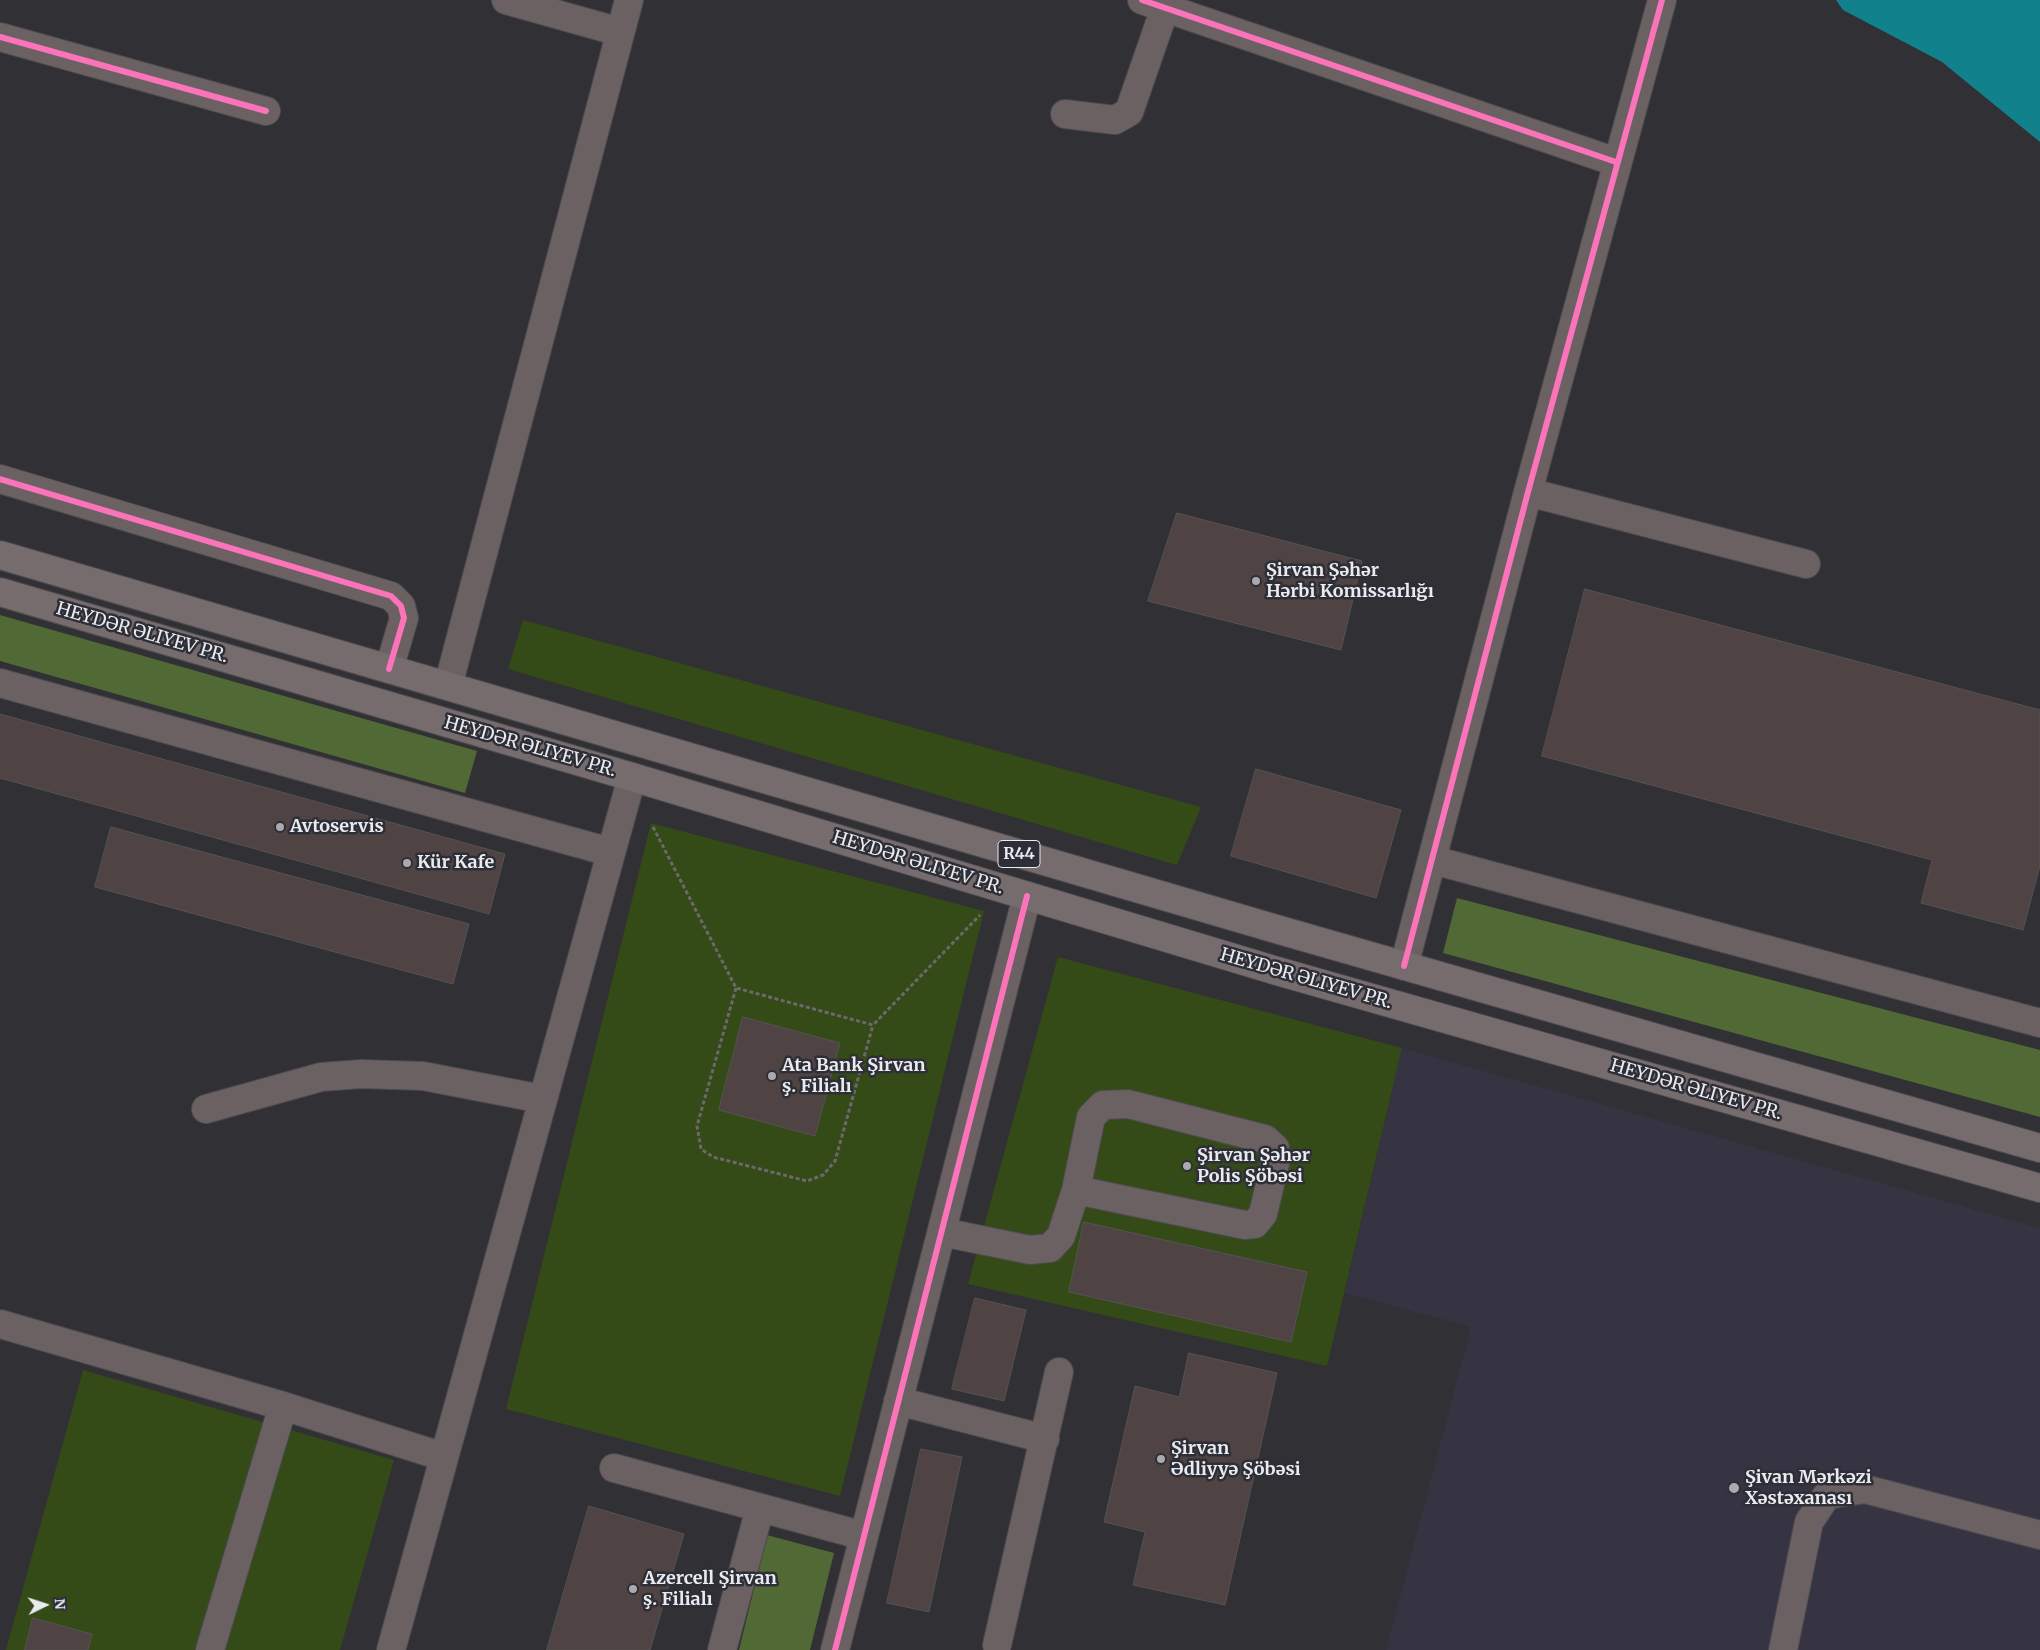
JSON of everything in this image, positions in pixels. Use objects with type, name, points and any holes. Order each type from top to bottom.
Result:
[{"type":"main road","name":"HEYDƏR ƏLIYEV PR.","points":[[0,555],[1404,966],[2040,1148]]},
{"type":"main road","name":"HEYDƏR ƏLIYEV PR.","points":[[0,592],[632,777],[1276,971],[2040,1188]]},
{"type":"street","points":[[506,0],[620,32]]},
{"type":"street","points":[[448,686],[629,0]]},
{"type":"street","points":[[1404,966],[1616,162],[1662,0]]},
{"type":"street","points":[[1065,114],[1115,120],[1129,112],[1153,4],[1616,162]]},
{"type":"street","points":[[0,37],[266,111]]},
{"type":"street","points":[[0,479],[392,596],[401,606],[404,618],[389,669]]},
{"type":"street","points":[[1528,492],[1806,564]]},
{"type":"street","points":[[0,683],[610,852]]},
{"type":"street","points":[[391,1650],[632,777]]},
{"type":"street","points":[[1433,860],[2040,1023]]},
{"type":"street","points":[[835,1650],[1027,896]]},
{"type":"street","points":[[206,1109],[321,1077],[361,1074],[423,1076],[542,1099]]},
{"type":"street","points":[[942,1232],[1030,1250],[1050,1248],[1061,1236],[1076,1190],[1091,1117],[1104,1105],[1128,1104],[1265,1139],[1275,1148],[1276,1159],[1262,1214],[1256,1224],[1245,1225],[1076,1190]]},
{"type":"street","points":[[0,1324],[283,1406],[444,1457]]},
{"type":"street","points":[[997,1645],[1059,1372]]},
{"type":"street","points":[[898,1401],[1045,1438]]},
{"type":"street","points":[[210,1650],[283,1406]]},
{"type":"street","points":[[614,1468],[864,1536]]},
{"type":"street","points":[[1783,1650],[1809,1522],[1827,1495],[1865,1488],[2040,1535]]},
{"type":"street","points":[[722,1650],[760,1508]]},
{"type":"path","points":[[651,823],[736,988],[697,1126],[701,1149],[713,1157],[807,1181],[823,1175],[835,1160],[873,1025],[984,911]]},
{"type":"path","points":[[736,988],[873,1025]]},
{"type":"shaded area","name":"Şivan Mərkəzi Xəstəxanası","points":[[1402,1048],[2040,1228],[2040,1650],[1386,1650],[1471,1327],[1345,1293]]},
{"type":"green space","points":[[0,615],[477,751],[465,793],[0,661]]},
{"type":"green space","points":[[523,620],[1201,807],[1177,865],[508,669]]},
{"type":"green space","points":[[651,823],[984,911],[840,1496],[506,1409]]},
{"type":"green space","points":[[1457,898],[2040,1050],[2040,1117],[1443,953]]},
{"type":"green space","name":"Şirvan Şəhər Polis Şöbəsi","points":[[1058,957],[1402,1048],[1327,1366],[968,1284]]},
{"type":"green space","points":[[83,1370],[394,1460],[340,1650],[6,1650]]},
{"type":"green space","points":[[767,1535],[834,1553],[810,1650],[739,1650]]},
{"type":"water","points":[[1836,0],[2040,0],[2040,142],[1942,62],[1843,10]]},
{"type":"building","name":"Şirvan Şəhər Hərbi Komissarlığı","points":[[1177,513],[1362,561],[1341,650],[1148,601]]},
{"type":"building","points":[[1585,589],[2040,710],[2040,865],[2023,930],[1921,903],[1932,860],[1542,756]]},
{"type":"building","points":[[0,714],[505,854],[489,914],[0,778]]},
{"type":"building","points":[[1256,769],[1401,810],[1376,898],[1231,856]]},
{"type":"building","points":[[111,827],[469,924],[453,984],[95,887]]},
{"type":"building","points":[[743,1017],[840,1043],[815,1136],[719,1110]]},
{"type":"building","points":[[1084,1222],[1307,1272],[1291,1342],[1069,1292]]},
{"type":"building","points":[[975,1298],[1026,1310],[1004,1401],[952,1389]]},
{"type":"building","points":[[1189,1353],[1277,1373],[1225,1605],[1133,1585],[1145,1532],[1104,1522],[1135,1386],[1179,1397]]},
{"type":"building","points":[[921,1449],[962,1457],[929,1612],[887,1603]]},
{"type":"building","points":[[589,1506],[684,1534],[650,1650],[547,1650]]},
{"type":"building","points":[[33,1618],[92,1634],[88,1650],[25,1650]]},
{"type":"cycle path","points":[[1142,0],[1616,162]]},
{"type":"cycle path","points":[[1404,966],[1528,492],[1662,0]]},
{"type":"cycle path","points":[[0,37],[266,111]]},
{"type":"cycle path","points":[[0,479],[391,596],[401,606],[404,618],[389,669]]},
{"type":"cycle path","points":[[835,1650],[1027,896]]},
{"type":"place","name":"Şirvan Şəhər Hərbi Komissarlığı","points":[[1256,581]]},
{"type":"place","name":"Avtoservis","points":[[280,827]]},
{"type":"place","name":"Kür Kafe","points":[[407,863]]},
{"type":"place","name":"Ata Bank Şirvan ş. Filialı","points":[[772,1076]]},
{"type":"place","name":"Şirvan Şəhər Polis Şöbəsi","points":[[1187,1166]]},
{"type":"place","name":"Şirvan Ədliyyə Şöbəsi","points":[[1161,1459]]},
{"type":"place","name":"Şivan Mərkəzi Xəstəxanası","points":[[1734,1488]]},
{"type":"place","name":"Azercell Şirvan ş. Filialı","points":[[633,1589]]}]
